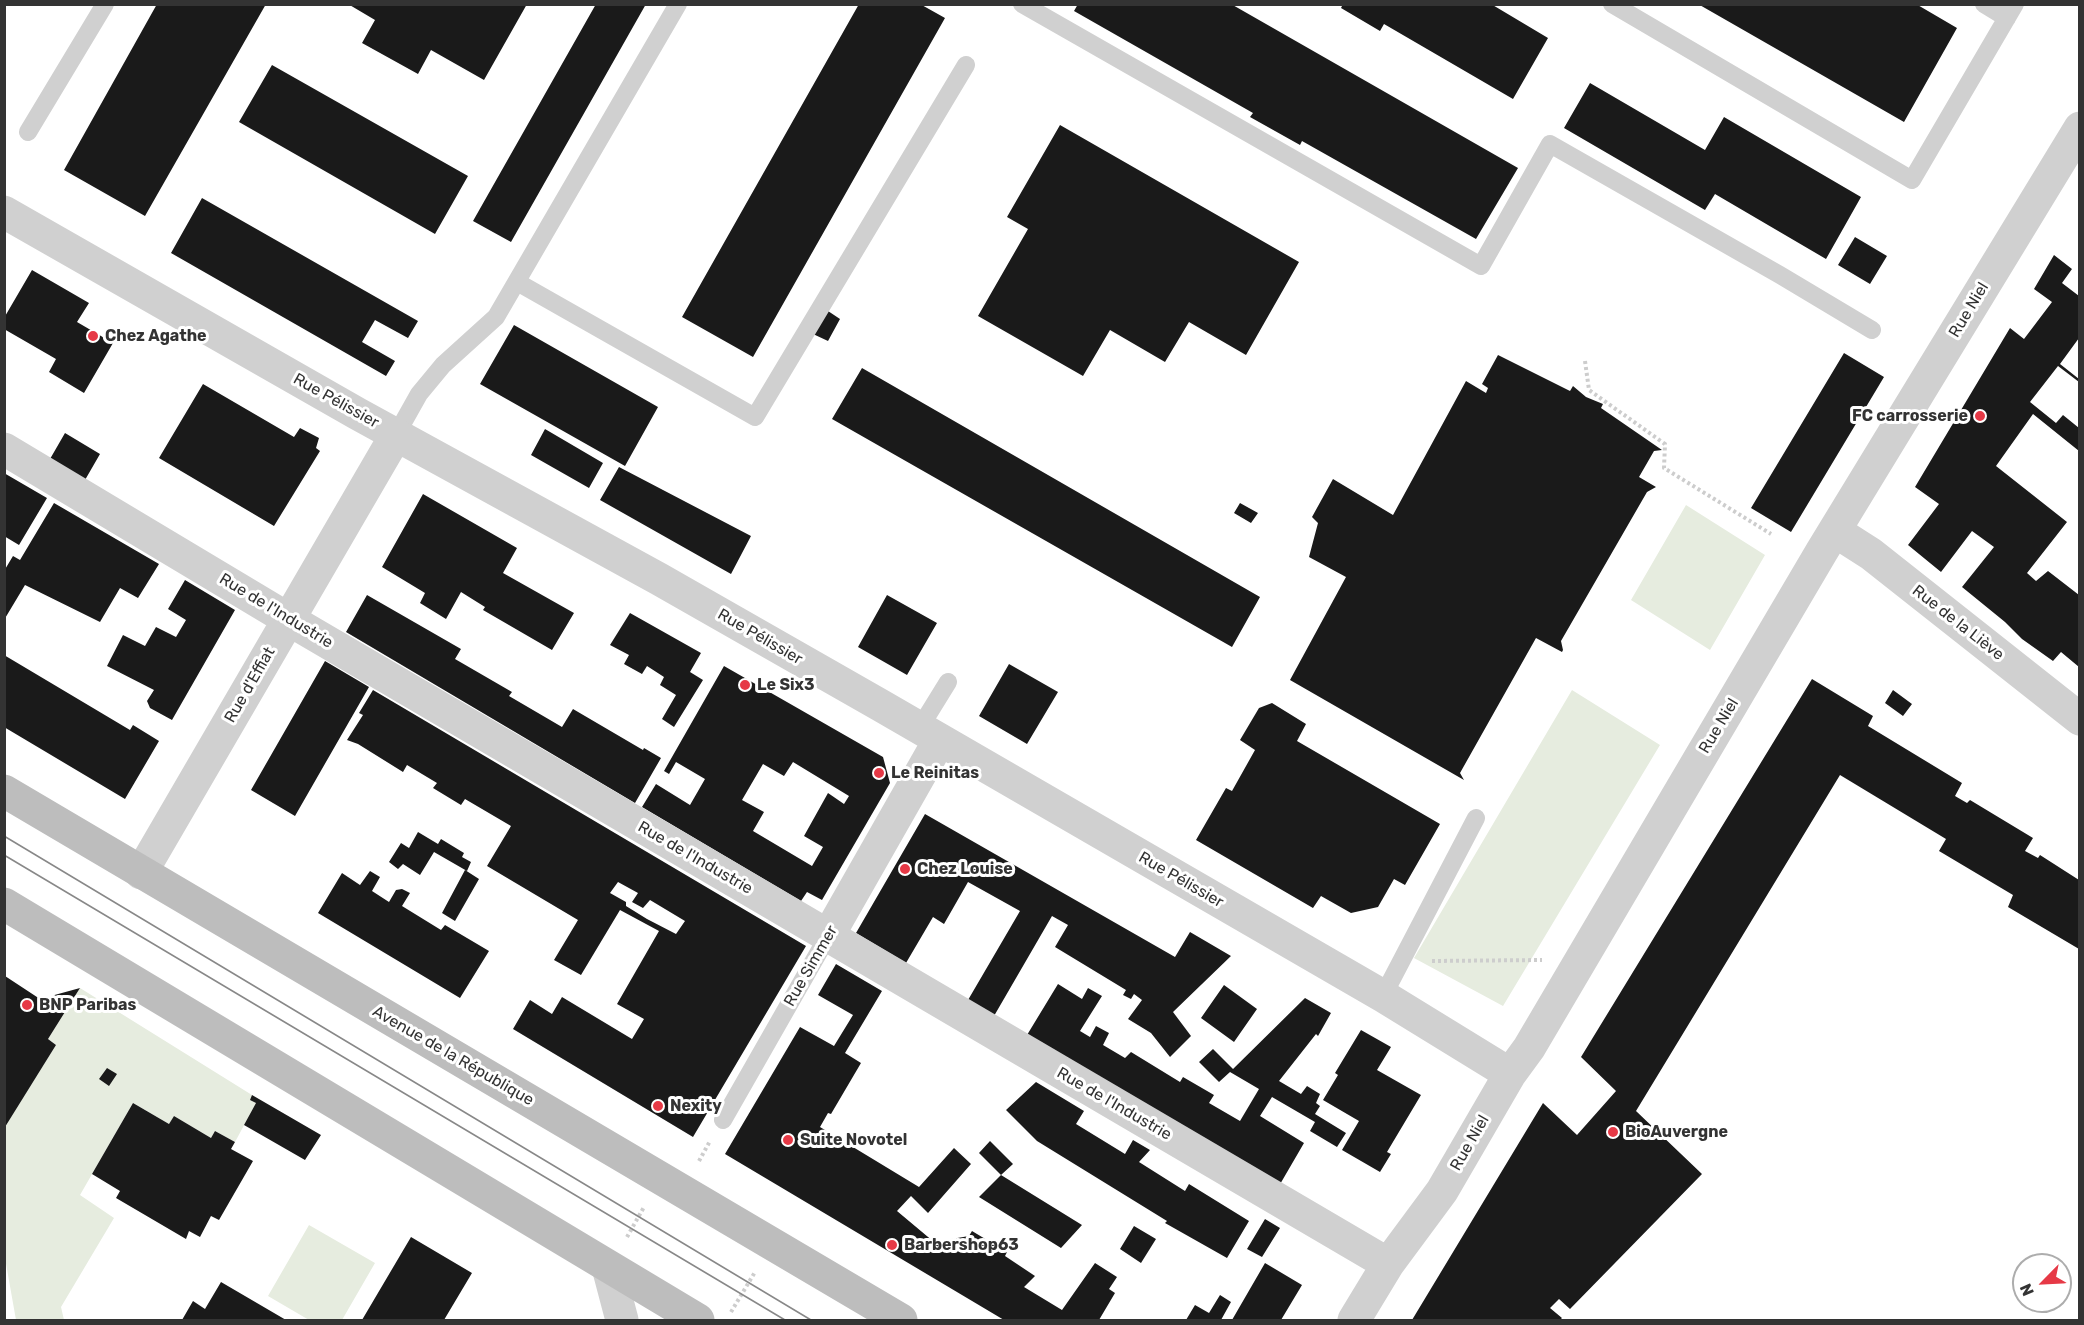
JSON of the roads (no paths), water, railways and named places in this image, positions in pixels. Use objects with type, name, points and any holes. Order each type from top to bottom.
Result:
[{"type":"main road","name":"Avenue de la République","points":[[4,791],[901,1320]]},
{"type":"main road","points":[[4,904],[608,1267],[684,1318]]},
{"type":"street","name":"Rue Niel","points":[[1354,1320],[1388,1264],[1442,1191],[1510,1074],[1529,1048],[1835,531],[2079,128]]},
{"type":"street","name":"Rue Pélissier","points":[[4,212],[396,435],[659,579],[1383,996],[1510,1074]]},
{"type":"street","name":"Rue d'Effiat","points":[[141,873],[396,435]]},
{"type":"street","name":"Rue de l'Industrie","points":[[4,449],[288,619],[1388,1264]]},
{"type":"street","name":"Rue de la Liève","points":[[1835,531],[1871,554],[2079,719]]},
{"type":"street","name":"Rue Simmer","points":[[828,936],[929,735]]},
{"type":"street","points":[[608,1267],[622,1320]]},
{"type":"lane","points":[[28,132],[105,4]]},
{"type":"lane","points":[[396,435],[419,394],[443,365],[496,317],[678,4]]},
{"type":"lane","points":[[1023,4],[1481,266],[1550,144],[1872,330]]},
{"type":"lane","points":[[1612,4],[1912,180],[2011,11],[1984,4]]},
{"type":"lane","points":[[517,282],[755,417],[966,65]]},
{"type":"lane","points":[[929,735],[948,682]]},
{"type":"lane","points":[[1383,996],[1476,818]]},
{"type":"lane","name":"Rue Simmer","points":[[723,1120],[828,936]]},
{"type":"tram line","points":[[4,836],[811,1320]]},
{"type":"tram line","points":[[4,855],[785,1320]]},
{"type":"place","name":"Chez Agathe","points":[[93,336]]},
{"type":"place","name":"FC carrosserie","points":[[1980,416]]},
{"type":"place","name":"Le Six3","points":[[745,685]]},
{"type":"place","name":"Le Reinitas","points":[[879,773]]},
{"type":"place","name":"Chez Louise","points":[[905,869]]},
{"type":"place","name":"BNP Paribas","points":[[27,1005]]},
{"type":"place","name":"Nexity","points":[[658,1106]]},
{"type":"place","name":"BioAuvergne","points":[[1613,1132]]},
{"type":"place","name":"Suite Novotel","points":[[788,1140]]},
{"type":"place","name":"Barbershop63","points":[[892,1245]]}]
